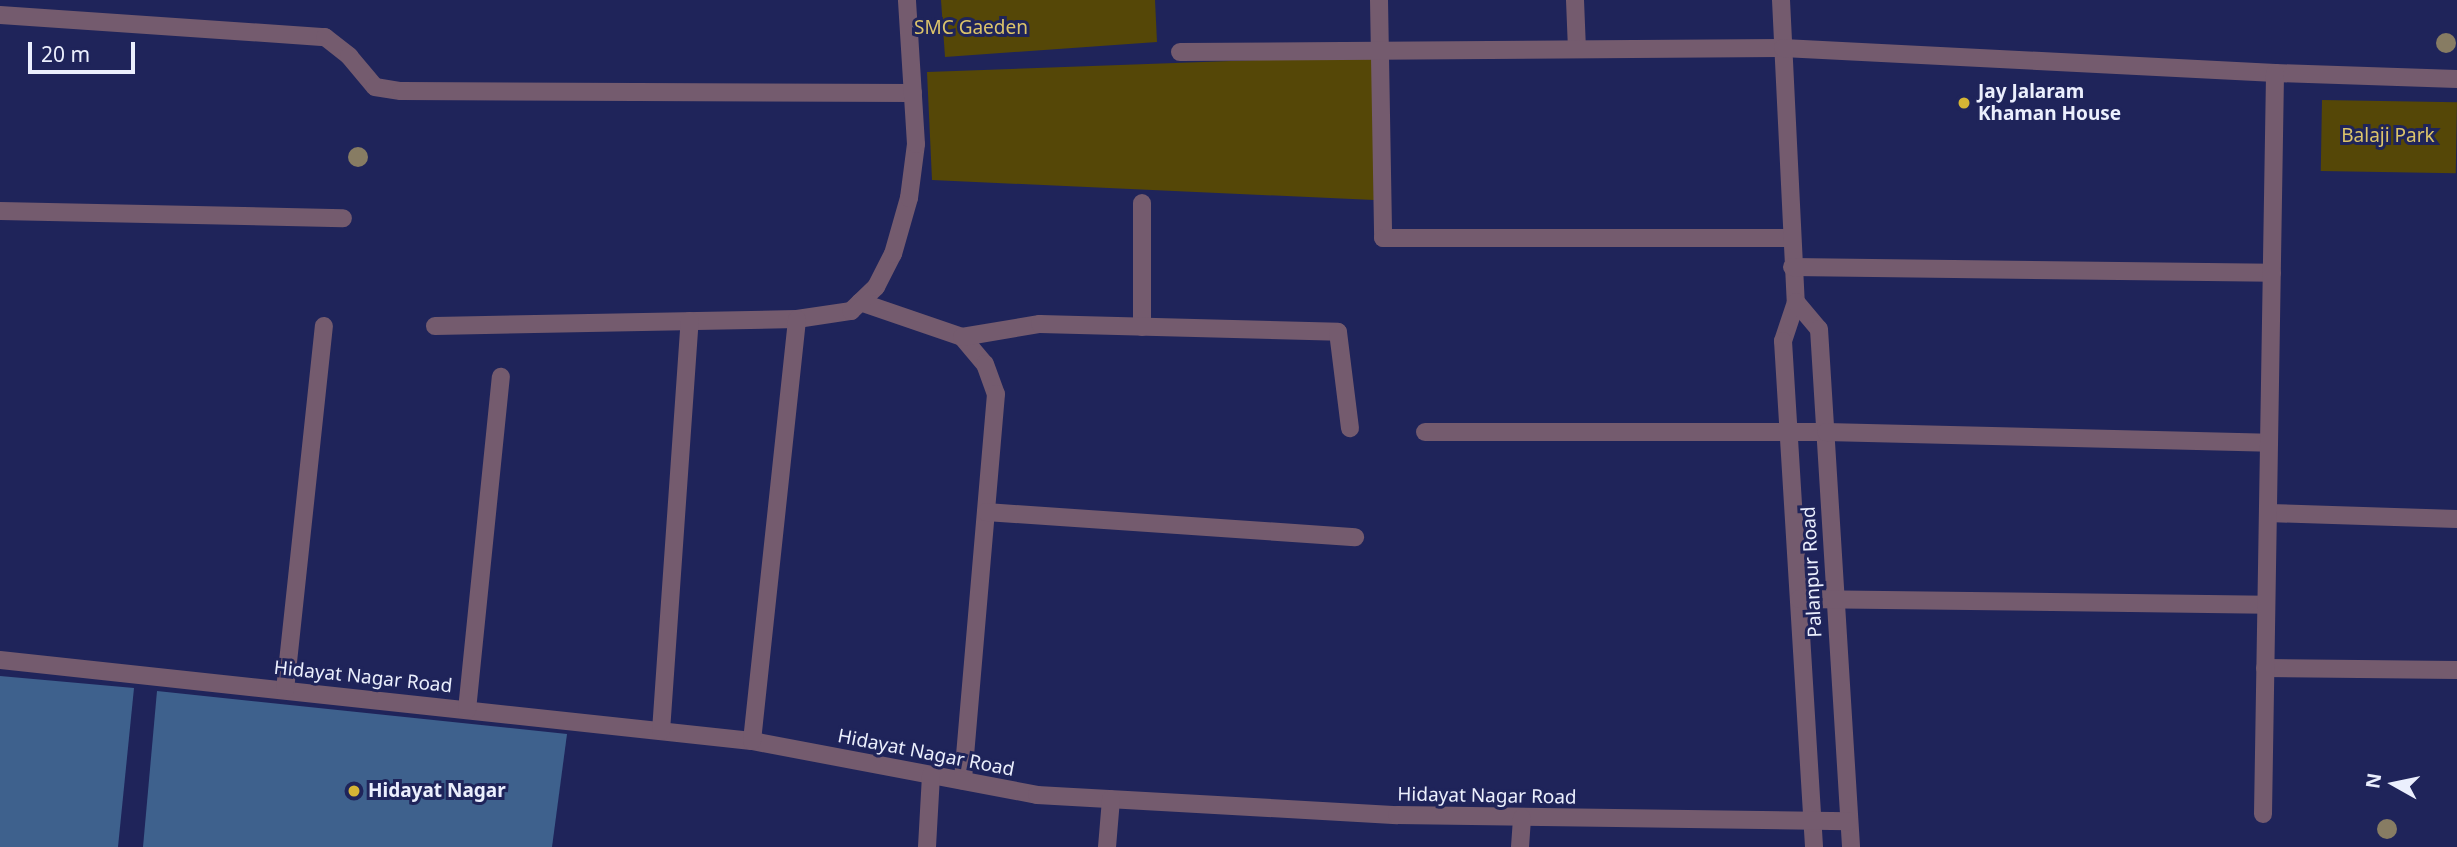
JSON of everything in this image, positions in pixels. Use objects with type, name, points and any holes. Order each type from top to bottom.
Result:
[{"type":"street","points":[[435,326],[797,319],[851,311],[876,288],[893,254],[909,198],[916,144],[907,0]]},
{"type":"street","points":[[1379,0],[1382,50],[1383,238],[1791,238]]},
{"type":"street","points":[[1575,0],[1577,49]]},
{"type":"street","name":"Palanpur Road","points":[[1781,0],[1792,267],[1796,302],[1783,341],[1814,847]]},
{"type":"street","points":[[0,15],[325,37],[349,56],[375,87],[401,91],[913,93]]},
{"type":"street","points":[[1180,52],[1783,48],[2276,73],[2457,79]]},
{"type":"street","points":[[2263,814],[2276,73]]},
{"type":"street","points":[[1142,203],[1142,327]]},
{"type":"street","points":[[0,211],[343,218]]},
{"type":"street","points":[[1792,267],[2272,274]]},
{"type":"street","points":[[860,302],[962,337],[1040,324],[1338,332],[1350,428]]},
{"type":"street","name":"Palanpur Road","points":[[1796,302],[1819,329],[1851,847]]},
{"type":"street","points":[[752,741],[797,319]]},
{"type":"street","points":[[661,731],[690,321]]},
{"type":"street","points":[[285,690],[324,326]]},
{"type":"street","points":[[962,337],[985,364],[996,394],[962,781]]},
{"type":"street","points":[[467,710],[501,377]]},
{"type":"street","points":[[1424,432],[1826,432],[2269,443]]},
{"type":"street","points":[[986,512],[1355,537]]},
{"type":"street","points":[[2268,513],[2457,519]]},
{"type":"street","points":[[1799,598],[2266,605]]},
{"type":"street","name":"Hidayat Nagar Road","points":[[0,660],[752,741],[1037,795],[1397,816],[1849,821]]},
{"type":"street","points":[[2265,668],[2457,670]]},
{"type":"street","points":[[927,847],[931,775]]},
{"type":"street","points":[[1107,847],[1111,799]]},
{"type":"street","points":[[1520,847],[1522,818]]},
{"type":"green space","name":"SMC Gaeden","points":[[941,0],[1155,0],[1157,42],[945,57]]},
{"type":"green space","points":[[1372,56],[1374,200],[932,180],[927,72]]},
{"type":"green space","name":"Balaji Park","points":[[2322,100],[2457,102],[2456,173],[2321,171]]},
{"type":"building","points":[[0,676],[134,688],[118,847],[0,847]]},
{"type":"building","name":"Hidayat Nagar","points":[[157,691],[567,734],[552,847],[143,847]]},
{"type":"place","name":"Jay Jalaram Khaman House","points":[[1964,103]]},
{"type":"place","name":"Hidayat Nagar","points":[[354,791]]}]
